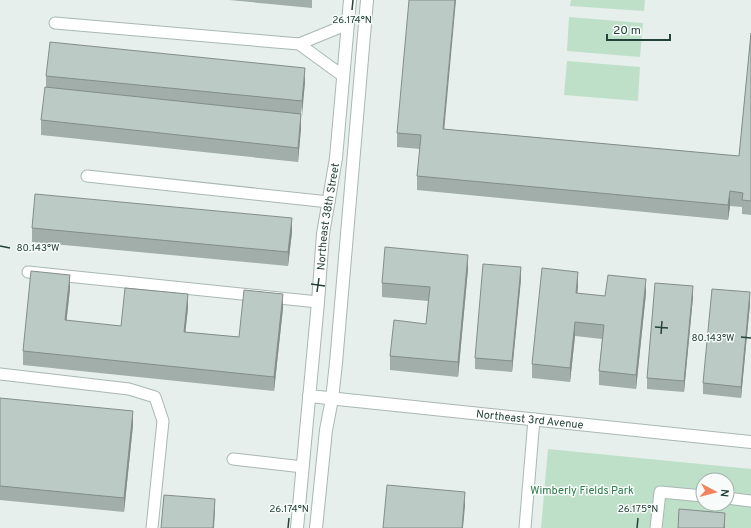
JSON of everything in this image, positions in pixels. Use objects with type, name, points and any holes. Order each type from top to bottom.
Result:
[{"type":"street","name":"Northeast 38th Street","points":[[297,528],[323,234],[336,158],[350,0]]},
{"type":"street","name":"Northeast 38th Street","points":[[316,528],[326,430],[332,399],[367,0]]},
{"type":"street","name":"Northeast 3rd Avenue","points":[[309,396],[751,442]]},
{"type":"lane","points":[[56,23],[299,44],[348,24]]},
{"type":"lane","points":[[299,44],[344,76]]},
{"type":"lane","points":[[87,176],[329,202]]},
{"type":"lane","points":[[28,272],[318,302]]},
{"type":"lane","points":[[0,374],[129,389],[155,397],[163,420],[152,528]]},
{"type":"lane","points":[[525,528],[534,419]]},
{"type":"lane","points":[[233,459],[303,467]]},
{"type":"lane","points":[[656,528],[660,492],[695,495]]},
{"type":"lane","points":[[735,499],[751,501]]},
{"type":"green space","points":[[571,0],[645,0],[644,11],[570,6]]},
{"type":"green space","points":[[569,17],[643,23],[640,57],[567,51]]},
{"type":"green space","points":[[567,61],[640,67],[638,101],[564,95]]},
{"type":"green space","name":"Wimberly Fields Park","points":[[548,449],[751,469],[751,528],[541,528]]},
{"type":"building","points":[[409,0],[455,0],[443,129],[739,156],[751,33],[751,201],[742,200],[743,193],[730,191],[728,205],[417,176],[421,135],[397,133]]},
{"type":"building","points":[[50,42],[305,68],[302,101],[46,76]]},
{"type":"building","points":[[45,87],[301,114],[298,148],[41,120]]},
{"type":"building","points":[[35,194],[292,218],[288,252],[32,228]]},
{"type":"building","points":[[385,247],[468,255],[458,362],[390,356],[394,320],[426,324],[430,287],[382,283]]},
{"type":"building","points":[[483,264],[521,267],[512,361],[475,358]]},
{"type":"building","points":[[542,268],[578,272],[576,293],[605,296],[608,275],[646,279],[636,375],[599,371],[604,325],[575,322],[570,368],[532,364]]},
{"type":"building","points":[[31,271],[70,275],[65,320],[121,326],[125,288],[188,294],[184,332],[239,337],[244,290],[283,294],[274,377],[23,351]]},
{"type":"building","points":[[655,283],[693,286],[684,381],[647,378]]},
{"type":"building","points":[[712,289],[750,292],[741,387],[703,383]]},
{"type":"building","points":[[0,398],[133,411],[124,498],[0,486]]},
{"type":"building","points":[[387,485],[465,492],[462,528],[383,528]]},
{"type":"building","points":[[164,495],[215,499],[213,528],[161,528]]},
{"type":"building","points":[[679,509],[695,510],[695,512],[725,513],[724,528],[678,528]]}]
